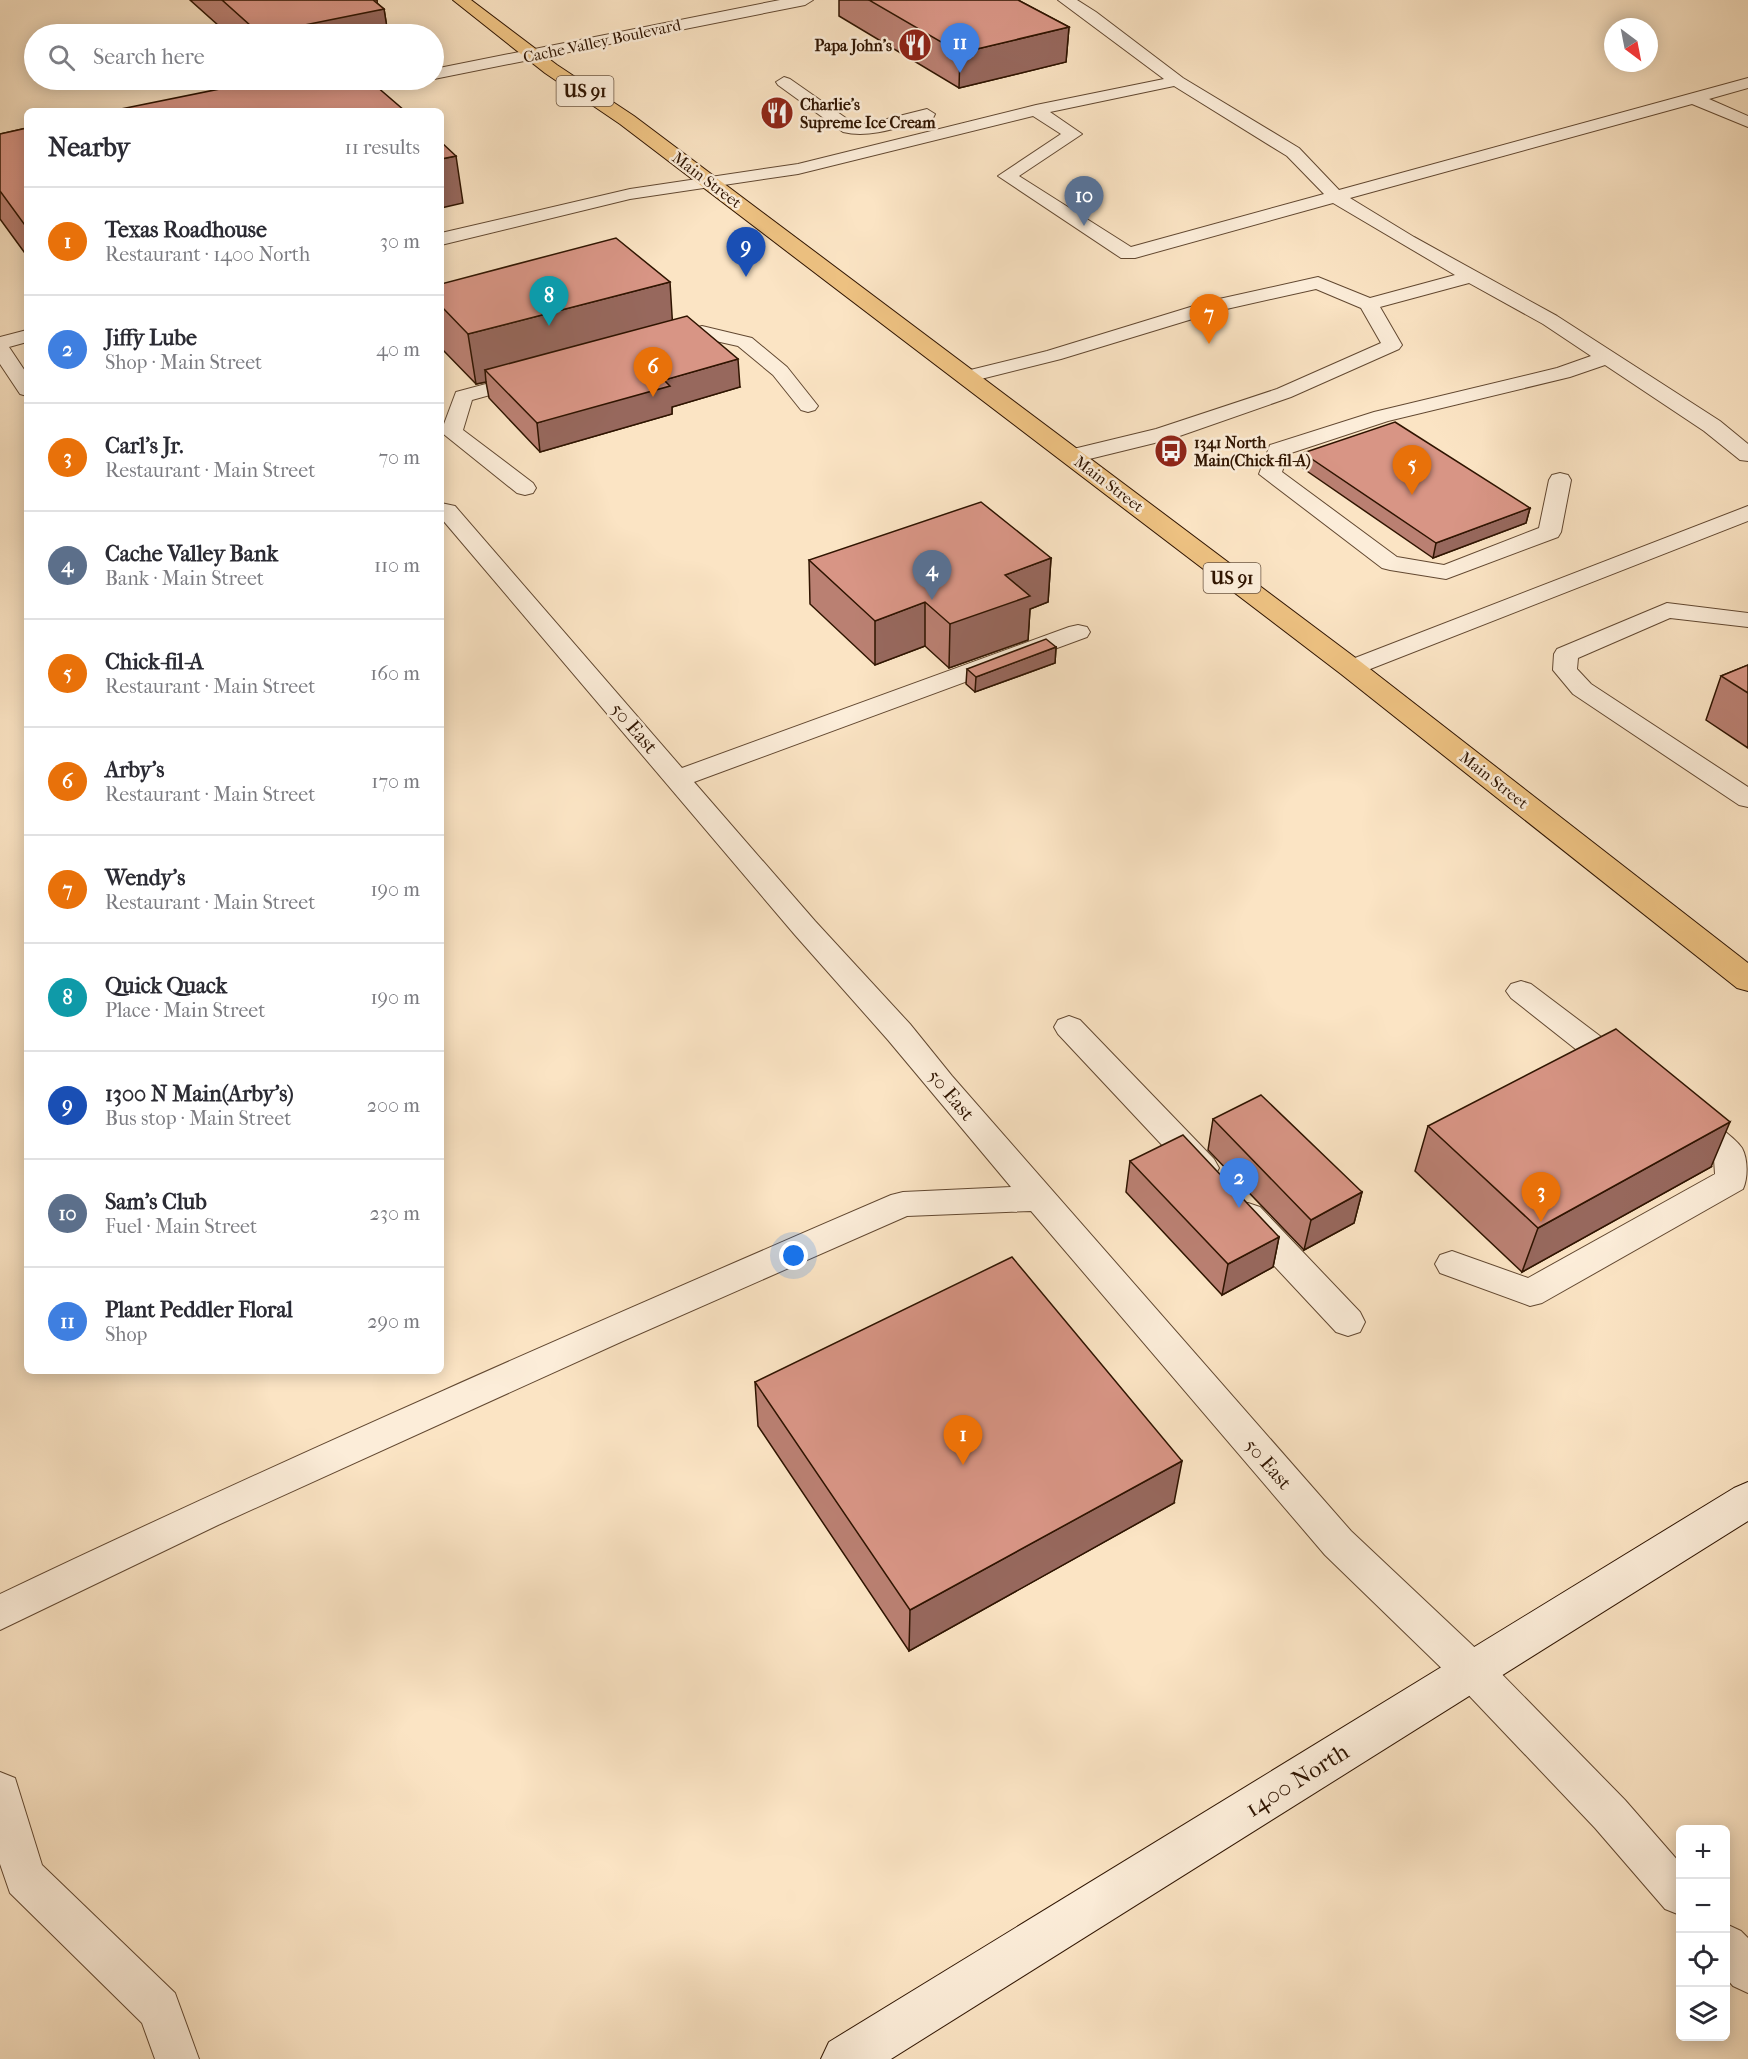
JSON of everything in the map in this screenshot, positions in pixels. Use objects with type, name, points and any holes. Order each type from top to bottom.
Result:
[{"type":"main road","name":"Main Street","points":[[461,0],[534,55],[627,120],[1351,668],[1748,979]]},
{"type":"street","name":"Cache Valley Boulevard","points":[[444,73],[805,0]]},
{"type":"street","points":[[318,92],[332,90]]},
{"type":"street","name":"1400 North","points":[[846,2059],[1748,1500]]},
{"type":"lane","points":[[1066,0],[1091,15],[1177,81],[1293,152],[1337,198],[1470,277],[1550,320],[1712,426],[1748,455]]},
{"type":"lane","points":[[444,238],[630,194],[798,170],[1036,110],[1177,81]]},
{"type":"lane","points":[[784,82],[849,128],[867,129],[927,114]]},
{"type":"lane","points":[[1036,110],[1074,134],[1007,176],[1128,254],[1748,83]]},
{"type":"lane","points":[[1693,98],[1748,122]]},
{"type":"lane","points":[[965,377],[1054,355],[1217,305],[1318,283],[1369,304],[1470,277]]},
{"type":"lane","points":[[1072,456],[1163,434],[1284,393],[1392,345],[1369,304]]},
{"type":"lane","points":[[645,347],[702,332],[746,342],[780,371],[808,406]]},
{"type":"lane","points":[[0,342],[24,337]]},
{"type":"lane","points":[[0,348],[24,385]]},
{"type":"lane","points":[[1560,480],[1550,532],[1446,572],[1390,563],[1270,474],[1278,450],[1381,416],[1563,373],[1607,357]]},
{"type":"lane","points":[[525,488],[452,432],[463,396],[543,375]]},
{"type":"lane","name":"50 East","points":[[444,510],[447,511],[806,928],[899,1032],[1338,1543],[1473,1672],[1610,1814],[1676,1889]]},
{"type":"lane","points":[[1351,668],[1748,513]]},
{"type":"lane","points":[[1748,621],[1666,610],[1566,654],[1565,670],[1582,689],[1748,799]]},
{"type":"lane","points":[[678,779],[1078,632]]},
{"type":"lane","points":[[1452,1264],[1530,1293],[1732,1180],[1729,1154],[1521,991]]},
{"type":"lane","points":[[1069,1027],[1348,1322]]},
{"type":"lane","points":[[0,1613],[216,1509],[611,1331],[903,1204],[1040,1198]]},
{"type":"lane","points":[[0,1792],[25,1878],[159,2009],[177,2059]]},
{"type":"lane","points":[[1730,1951],[1748,1971]]},
{"type":"building","points":[[222,0],[373,0],[384,9],[310,24],[249,24]]},
{"type":"building","points":[[869,0],[1018,0],[1069,27],[960,53]]},
{"type":"building","points":[[215,90],[381,90],[402,108],[126,108]]},
{"type":"building","points":[[24,129],[24,224],[0,191],[0,134]]},
{"type":"building","points":[[444,145],[456,156],[444,158]]},
{"type":"building","points":[[616,238],[670,282],[468,334],[444,309],[444,283]]},
{"type":"building","points":[[687,316],[738,359],[664,380],[670,386],[537,423],[485,370]]},
{"type":"building","points":[[1395,422],[1530,508],[1436,543],[1303,453]]},
{"type":"building","points":[[981,502],[1051,558],[1005,575],[1030,596],[950,624],[925,602],[875,621],[809,560]]},
{"type":"building","points":[[1046,639],[1056,647],[976,677],[967,669]]},
{"type":"building","points":[[1748,665],[1748,693],[1721,676]]},
{"type":"building","points":[[1616,1029],[1730,1122],[1538,1228],[1428,1126]]},
{"type":"building","points":[[1261,1095],[1362,1192],[1311,1220],[1213,1119]]},
{"type":"building","points":[[1183,1135],[1279,1237],[1228,1264],[1130,1161]]},
{"type":"building","points":[[1012,1257],[1182,1461],[910,1610],[755,1382]]},
{"type":"place","name":"Papa John's","points":[[915,45]]},
{"type":"place","name":"Plant Peddler Floral","points":[[960,73]]},
{"type":"place","name":"Charlie's Supreme Ice Cream","points":[[777,113]]},
{"type":"place","name":"Sam's Club","points":[[1084,226]]},
{"type":"place","name":"1300 N Main(Arby's)","points":[[746,277]]},
{"type":"place","name":"Quick Quack","points":[[549,326]]},
{"type":"place","name":"Wendy's","points":[[1209,344]]},
{"type":"place","name":"Arby's","points":[[653,397]]},
{"type":"place","name":"1341 North Main(Chick-fil-A)","points":[[1171,451]]},
{"type":"place","name":"Chick-fil-A","points":[[1412,495]]},
{"type":"place","name":"Cache Valley Bank","points":[[932,600]]},
{"type":"place","name":"Jiffy Lube","points":[[1239,1208]]},
{"type":"place","name":"Carl's Jr.","points":[[1541,1222]]},
{"type":"place","name":"Texas Roadhouse","points":[[963,1465]]}]
